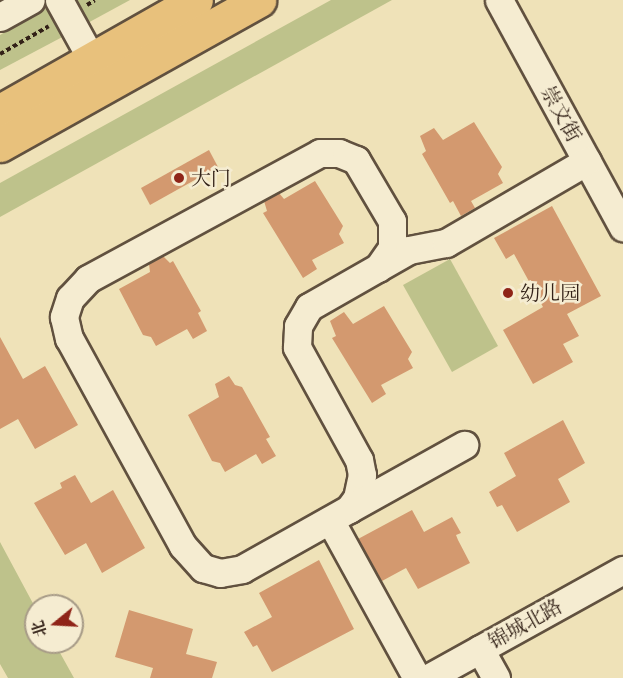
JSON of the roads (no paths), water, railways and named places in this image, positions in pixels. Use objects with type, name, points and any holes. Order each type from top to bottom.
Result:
[{"type":"main road","points":[[0,111],[196,0]]},
{"type":"main road","points":[[0,144],[259,0]]},
{"type":"street","points":[[0,17],[31,0]]},
{"type":"street","points":[[59,0],[92,60]]},
{"type":"street","name":"崇文街","points":[[499,0],[623,227]]},
{"type":"street","points":[[426,245],[405,237],[392,221],[356,160],[339,153],[321,153],[80,284],[67,306],[64,317],[69,338],[195,562],[212,572],[231,573],[464,445]]},
{"type":"street","points":[[407,477],[381,477],[359,460],[302,359],[296,336],[309,307],[378,268],[426,245],[446,243],[587,161]]},
{"type":"street","points":[[378,268],[392,248],[392,221]]},
{"type":"street","points":[[340,514],[361,488],[359,460]]},
{"type":"street","points":[[340,514],[417,678]]},
{"type":"street","name":"锦城北路","points":[[428,678],[623,570]]},
{"type":"street","points":[[480,649],[496,678]]},
{"type":"place","name":"大门","points":[[179,178]]},
{"type":"place","name":"幼儿园","points":[[508,293]]}]
